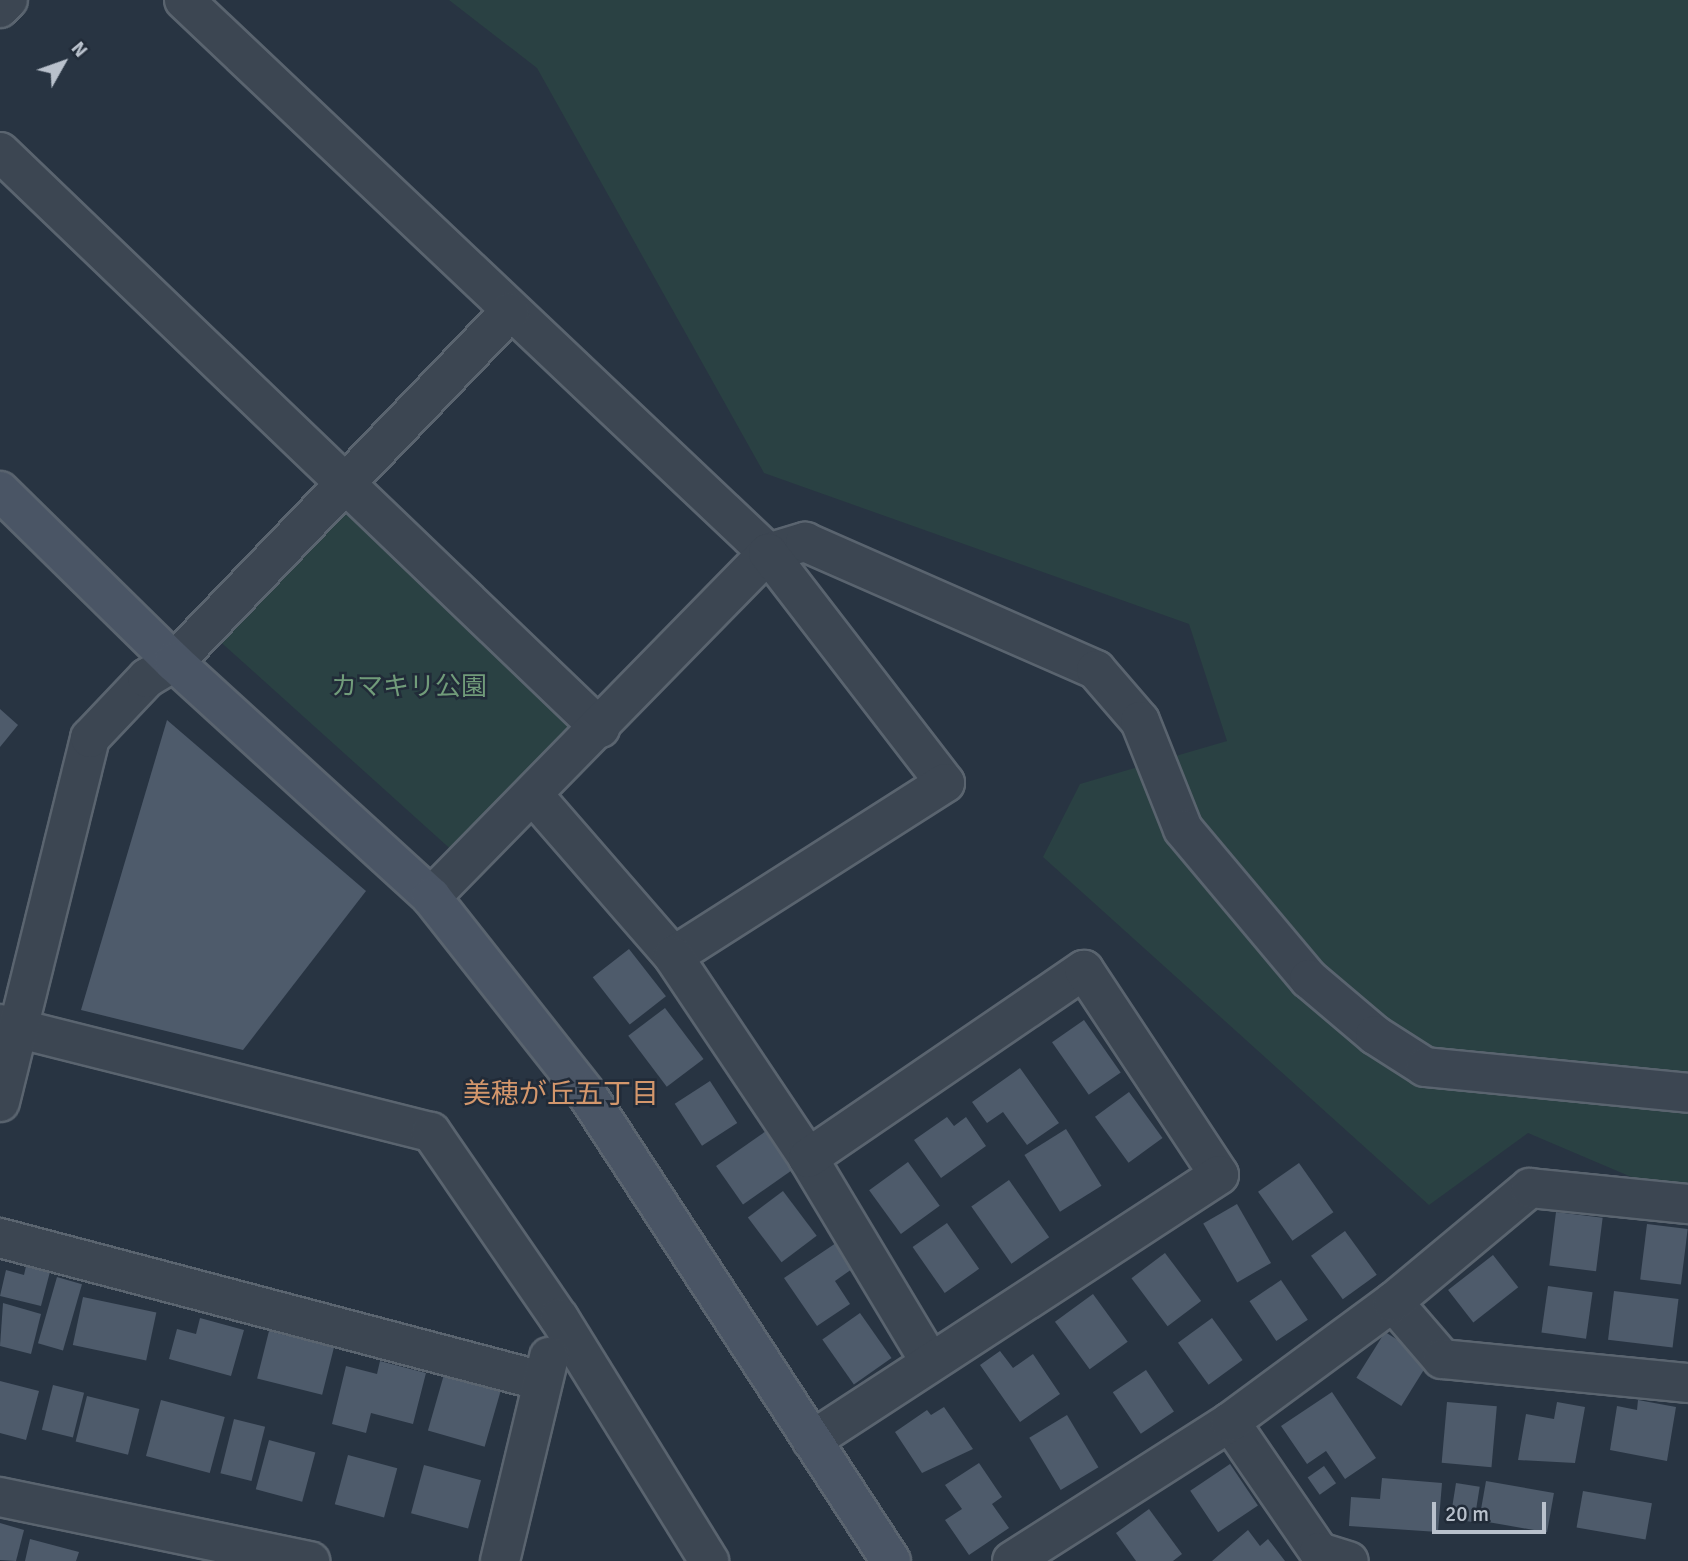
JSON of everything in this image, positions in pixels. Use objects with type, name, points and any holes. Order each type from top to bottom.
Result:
[{"type":"street","points":[[0,8],[8,0]]},
{"type":"street","points":[[184,0],[768,554],[945,783],[673,956]]},
{"type":"street","points":[[0,152],[600,728]]},
{"type":"street","points":[[0,1102],[9,1027],[90,738],[147,678],[174,662],[343,480],[510,312]]},
{"type":"street","points":[[0,491],[174,662],[431,897],[588,1096],[891,1561]]},
{"type":"street","points":[[431,897],[535,797],[768,554],[805,542],[1096,670],[1140,721],[1192,840],[1309,979],[1425,1068],[1688,1093]]},
{"type":"street","points":[[535,797],[673,956],[808,1158],[930,1362]]},
{"type":"street","points":[[808,1158],[1084,970],[1219,1175],[811,1440]]},
{"type":"street","points":[[9,1027],[430,1132],[559,1318],[709,1561]]},
{"type":"street","points":[[1012,1561],[1051,1551],[1392,1302],[1530,1188],[1688,1204]]},
{"type":"street","points":[[0,1238],[542,1381]]},
{"type":"street","points":[[1392,1302],[1442,1359],[1688,1382]]},
{"type":"street","points":[[500,1561],[559,1318]]},
{"type":"street","points":[[1230,1422],[1319,1552],[1349,1561]]},
{"type":"street","points":[[0,1497],[175,1536],[310,1561]]},
{"type":"street","points":[[139,1561],[175,1536]]},
{"type":"green space","points":[[449,0],[1688,0],[1688,1187],[1669,1193],[1528,1133],[1429,1205],[1043,857],[1080,784],[1227,741],[1189,624],[764,473],[537,68]]},
{"type":"green space","name":"カマキリ公園","points":[[348,501],[585,714],[458,856],[221,642]]},
{"type":"building","points":[[0,709],[18,725],[0,747]]},
{"type":"building","points":[[167,720],[366,891],[243,1050],[81,1010]]},
{"type":"building","points":[[629,949],[666,996],[630,1025],[593,977]]},
{"type":"building","points":[[665,1008],[704,1059],[667,1087],[628,1036]]},
{"type":"building","points":[[1084,1020],[1121,1072],[1089,1095],[1052,1042]]},
{"type":"building","points":[[1020,1068],[1059,1123],[1027,1145],[1003,1112],[987,1123],[972,1102]]},
{"type":"building","points":[[710,1081],[737,1123],[702,1146],[675,1104]]},
{"type":"building","points":[[1129,1092],[1163,1138],[1129,1163],[1095,1117]]},
{"type":"building","points":[[947,1117],[954,1126],[966,1117],[986,1146],[941,1178],[914,1140]]},
{"type":"building","points":[[1066,1129],[1102,1186],[1060,1212],[1024,1155]]},
{"type":"building","points":[[766,1131],[793,1170],[743,1204],[716,1166]]},
{"type":"building","points":[[908,1162],[940,1206],[901,1234],[869,1190]]},
{"type":"building","points":[[1299,1163],[1333,1212],[1292,1241],[1258,1192]]},
{"type":"building","points":[[1009,1180],[1049,1237],[1011,1264],[971,1206]]},
{"type":"building","points":[[783,1191],[817,1236],[782,1262],[748,1217]]},
{"type":"building","points":[[1237,1204],[1271,1263],[1237,1282],[1203,1224]]},
{"type":"building","points":[[1556,1212],[1603,1218],[1596,1271],[1549,1266]]},
{"type":"building","points":[[947,1223],[979,1269],[945,1293],[913,1247]]},
{"type":"building","points":[[1647,1224],[1688,1229],[1681,1285],[1640,1280]]},
{"type":"building","points":[[1345,1231],[1377,1275],[1343,1299],[1311,1256]]},
{"type":"building","points":[[836,1243],[852,1269],[835,1281],[850,1304],[817,1326],[784,1278]]},
{"type":"building","points":[[1165,1253],[1201,1301],[1168,1326],[1131,1278]]},
{"type":"building","points":[[1493,1255],[1518,1287],[1473,1322],[1448,1290]]},
{"type":"building","points":[[27,1262],[51,1268],[41,1306],[0,1296],[6,1270],[24,1275]]},
{"type":"building","points":[[57,1277],[82,1284],[63,1350],[38,1343]]},
{"type":"building","points":[[1281,1280],[1308,1320],[1276,1341],[1249,1301]]},
{"type":"building","points":[[1548,1286],[1593,1292],[1586,1339],[1541,1333]]},
{"type":"building","points":[[1614,1291],[1679,1299],[1673,1348],[1608,1340]]},
{"type":"building","points":[[1093,1294],[1128,1342],[1090,1369],[1055,1322]]},
{"type":"building","points":[[83,1297],[156,1313],[146,1361],[73,1345]]},
{"type":"building","points":[[3,1303],[41,1314],[31,1354],[0,1346]]},
{"type":"building","points":[[860,1313],[892,1358],[854,1384],[822,1339]]},
{"type":"building","points":[[200,1318],[244,1330],[231,1376],[169,1359],[177,1329],[196,1334]]},
{"type":"building","points":[[1212,1318],[1243,1360],[1209,1385],[1178,1343]]},
{"type":"building","points":[[269,1331],[334,1347],[322,1395],[257,1379]]},
{"type":"building","points":[[1385,1332],[1430,1360],[1401,1406],[1356,1378]]},
{"type":"building","points":[[1000,1351],[1013,1368],[1033,1354],[1060,1394],[1020,1422],[980,1365]]},
{"type":"building","points":[[380,1361],[426,1373],[413,1424],[371,1413],[366,1433],[332,1424],[346,1366],[377,1374]]},
{"type":"building","points":[[1146,1370],[1174,1411],[1141,1434],[1113,1392]]},
{"type":"building","points":[[445,1371],[502,1387],[485,1447],[428,1431]]},
{"type":"building","points":[[0,1381],[39,1391],[26,1440],[0,1433]]},
{"type":"building","points":[[53,1385],[84,1393],[73,1437],[42,1430]]},
{"type":"building","points":[[1332,1392],[1376,1458],[1345,1479],[1326,1451],[1307,1464],[1281,1426]]},
{"type":"building","points":[[87,1396],[139,1409],[128,1455],[76,1442]]},
{"type":"building","points":[[161,1400],[225,1417],[210,1473],[146,1456]]},
{"type":"building","points":[[1638,1400],[1676,1407],[1667,1461],[1610,1450],[1617,1406],[1637,1410]]},
{"type":"building","points":[[1447,1402],[1497,1406],[1491,1467],[1442,1463]]},
{"type":"building","points":[[1557,1402],[1585,1407],[1575,1463],[1518,1460],[1526,1414],[1554,1419]]},
{"type":"building","points":[[944,1407],[973,1449],[922,1473],[895,1432],[927,1410],[931,1415]]},
{"type":"building","points":[[1067,1415],[1098,1467],[1061,1490],[1029,1438]]},
{"type":"building","points":[[234,1419],[265,1427],[252,1481],[220,1473]]},
{"type":"building","points":[[269,1440],[315,1452],[302,1502],[256,1489]]},
{"type":"building","points":[[348,1455],[397,1468],[384,1517],[335,1504]]},
{"type":"building","points":[[979,1463],[1002,1497],[992,1504],[1009,1528],[969,1555],[945,1520],[962,1509],[945,1485]]},
{"type":"building","points":[[1230,1464],[1258,1505],[1218,1532],[1190,1491]]},
{"type":"building","points":[[424,1465],[481,1480],[468,1529],[411,1513]]},
{"type":"building","points":[[1324,1466],[1336,1483],[1320,1495],[1308,1477]]},
{"type":"building","points":[[1382,1478],[1442,1483],[1438,1532],[1349,1526],[1351,1497],[1380,1499]]},
{"type":"building","points":[[1486,1481],[1554,1493],[1547,1532],[1479,1520]]},
{"type":"building","points":[[1456,1483],[1480,1487],[1474,1522],[1450,1519]]},
{"type":"building","points":[[1583,1491],[1652,1503],[1646,1540],[1577,1527]]},
{"type":"building","points":[[1149,1509],[1182,1554],[1173,1561],[1136,1561],[1116,1533]]},
{"type":"building","points":[[0,1523],[24,1530],[16,1561],[0,1560]]},
{"type":"building","points":[[1248,1530],[1260,1546],[1268,1539],[1285,1561],[1212,1561]]},
{"type":"building","points":[[30,1539],[79,1552],[76,1561],[25,1561]]},
{"type":"district","name":"美穂が丘五丁目","points":[[561,1094]]}]
